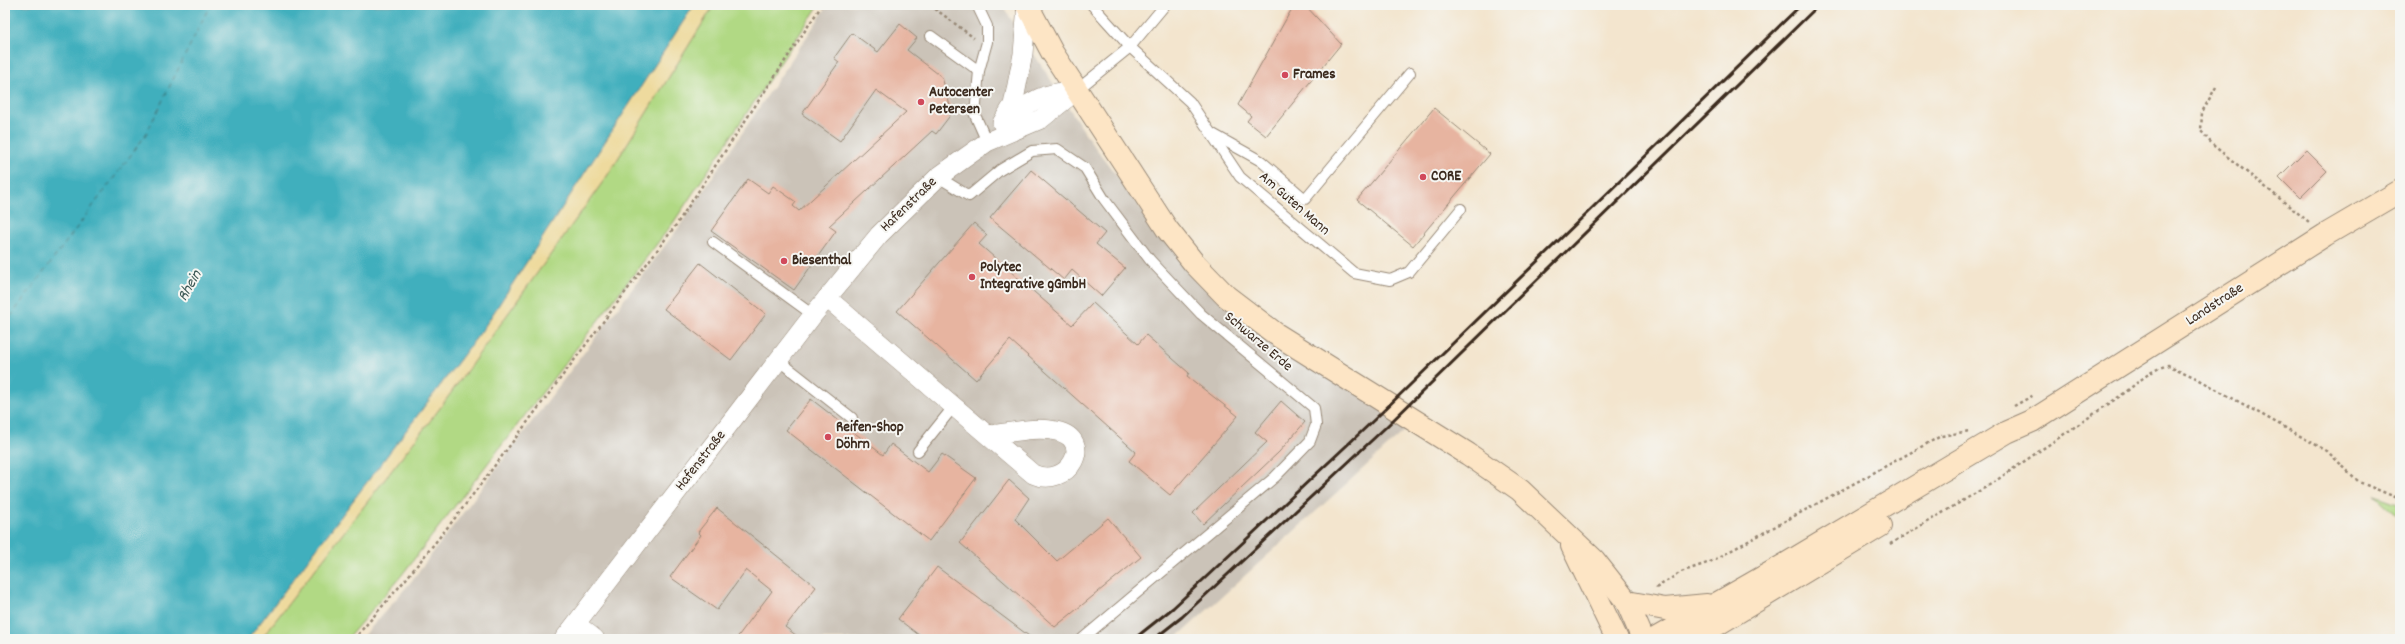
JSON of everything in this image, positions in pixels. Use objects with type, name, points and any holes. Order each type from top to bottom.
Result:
[{"type":"street","points":[[1027,5],[1052,52],[1167,229],[1194,263],[1226,296],[1276,334],[1500,475],[1538,505],[1567,536],[1594,560],[1627,602],[1643,639]]},
{"type":"street","name":"Hafenstraße","points":[[1002,124],[1013,105],[1022,54],[1027,5]]},
{"type":"street","name":"Hafenstraße","points":[[564,639],[813,315],[879,235],[938,177],[986,142],[1002,124],[1035,98],[1055,92],[1077,90]]},
{"type":"street","name":"Hafenstraße","points":[[986,142],[1041,119],[1077,90]]},
{"type":"street","name":"Landstraße","points":[[2032,421],[2325,235],[2400,191]]},
{"type":"street","points":[[827,298],[989,436]]},
{"type":"street","points":[[1655,639],[2007,432],[2032,421]]},
{"type":"street","points":[[1693,639],[1923,499],[2011,442],[2032,421]]},
{"type":"street","points":[[1567,536],[1617,639]]},
{"type":"street","points":[[1627,602],[1665,609],[1716,604]]},
{"type":"street","points":[[576,624],[595,639]]},
{"type":"lane","points":[[977,5],[987,26],[987,42],[979,71],[975,115],[986,142]]},
{"type":"lane","name":"Am Guten Mann","points":[[1092,5],[1130,47],[1190,102],[1240,177],[1354,273],[1390,280],[1409,272],[1462,209]]},
{"type":"lane","points":[[1077,90],[1130,47],[1165,5]]},
{"type":"lane","points":[[931,36],[979,71]]},
{"type":"lane","points":[[1210,132],[1261,161],[1305,199],[1410,73]]},
{"type":"lane","name":"Schwarze Erde","points":[[938,177],[969,196],[1000,170],[1032,151],[1056,149],[1085,168],[1104,199],[1150,260],[1201,314],[1314,408],[1316,425],[1310,442],[1275,477],[1082,639]]},
{"type":"lane","points":[[713,242],[813,315]]},
{"type":"lane","points":[[778,360],[852,418]]},
{"type":"lane","points":[[918,451],[954,406]]},
{"type":"path","points":[[354,639],[406,580],[459,513],[676,225],[822,5]]},
{"type":"path","points":[[930,5],[979,42],[987,42]]},
{"type":"path","points":[[2216,87],[2202,112],[2201,131],[2214,146],[2325,235]]},
{"type":"path","points":[[1889,545],[1991,484],[2126,392],[2157,368],[2168,365],[2198,379],[2327,451],[2360,482],[2400,499]]},
{"type":"path","points":[[2009,409],[2036,394]]},
{"type":"path","points":[[1650,592],[1682,572],[1710,562],[1941,436],[1969,431],[1976,427]]},
{"type":"shaded area","points":[[828,5],[1002,5],[1089,139],[1164,239],[1409,427],[1175,639],[361,639],[410,583],[679,227]]},
{"type":"green space","points":[[714,5],[819,5],[673,223],[401,576],[347,639],[261,639],[440,408],[607,176]]},
{"type":"green space","points":[[2375,495],[2400,504],[2400,518]]},
{"type":"sand","points":[[694,5],[714,5],[607,176],[440,408],[261,639],[248,639],[483,329]]},
{"type":"water","name":"Rhein","points":[[5,5],[694,5],[483,329],[248,639],[5,639]]},
{"type":"building","name":"Frames","points":[[1294,5],[1305,5],[1341,44],[1266,136],[1247,121],[1251,116],[1238,105]]},
{"type":"building","points":[[900,24],[917,38],[907,50],[942,77],[952,113],[936,134],[932,131],[829,226],[836,231],[794,290],[711,231],[748,179],[768,193],[773,186],[796,202],[793,206],[799,211],[906,112],[876,90],[840,141],[802,114],[839,62],[834,58],[852,33],[878,52]]},
{"type":"building","name":"CORE","points":[[1434,108],[1490,154],[1413,246],[1357,200]]},
{"type":"building","points":[[2306,150],[2327,171],[2300,198],[2279,177]]},
{"type":"building","points":[[1031,170],[1105,233],[1096,244],[1125,268],[1101,296],[1072,270],[1064,280],[990,218]]},
{"type":"building","points":[[974,223],[987,235],[979,244],[1072,325],[1093,303],[1138,344],[1146,335],[1189,373],[1187,376],[1238,416],[1170,495],[1129,461],[1136,452],[1010,340],[976,380],[897,311]]},
{"type":"building","points":[[700,263],[766,314],[731,360],[664,309]]},
{"type":"building","points":[[811,399],[883,455],[891,444],[928,472],[942,454],[976,478],[929,541],[786,430]]},
{"type":"building","points":[[1281,401],[1305,422],[1279,452],[1203,524],[1193,513],[1267,442],[1255,432]]},
{"type":"building","points":[[1009,480],[1029,498],[1015,519],[1057,561],[1108,518],[1141,557],[1055,627],[960,543]]},
{"type":"building","points":[[717,508],[816,587],[785,627],[801,639],[736,639],[772,591],[746,570],[717,610],[670,577],[701,535],[698,532]]},
{"type":"building","points":[[937,567],[1033,639],[924,639],[898,619]]},
{"type":"ferry route","points":[[5,324],[145,136],[210,5]]},
{"type":"railway","points":[[1134,639],[1173,608],[1375,419],[1801,5]]},
{"type":"railway","points":[[1154,639],[1182,617],[1385,428],[1819,5]]},
{"type":"place","name":"Frames","points":[[1285,75]]},
{"type":"place","name":"Autocenter Petersen","points":[[921,102]]},
{"type":"place","name":"CORE","points":[[1423,177]]},
{"type":"place","name":"Biesenthal","points":[[784,261]]},
{"type":"place","name":"Polytec Integrative gGmbH","points":[[972,277]]},
{"type":"place","name":"Reifen-Shop Döhrn","points":[[828,437]]}]
